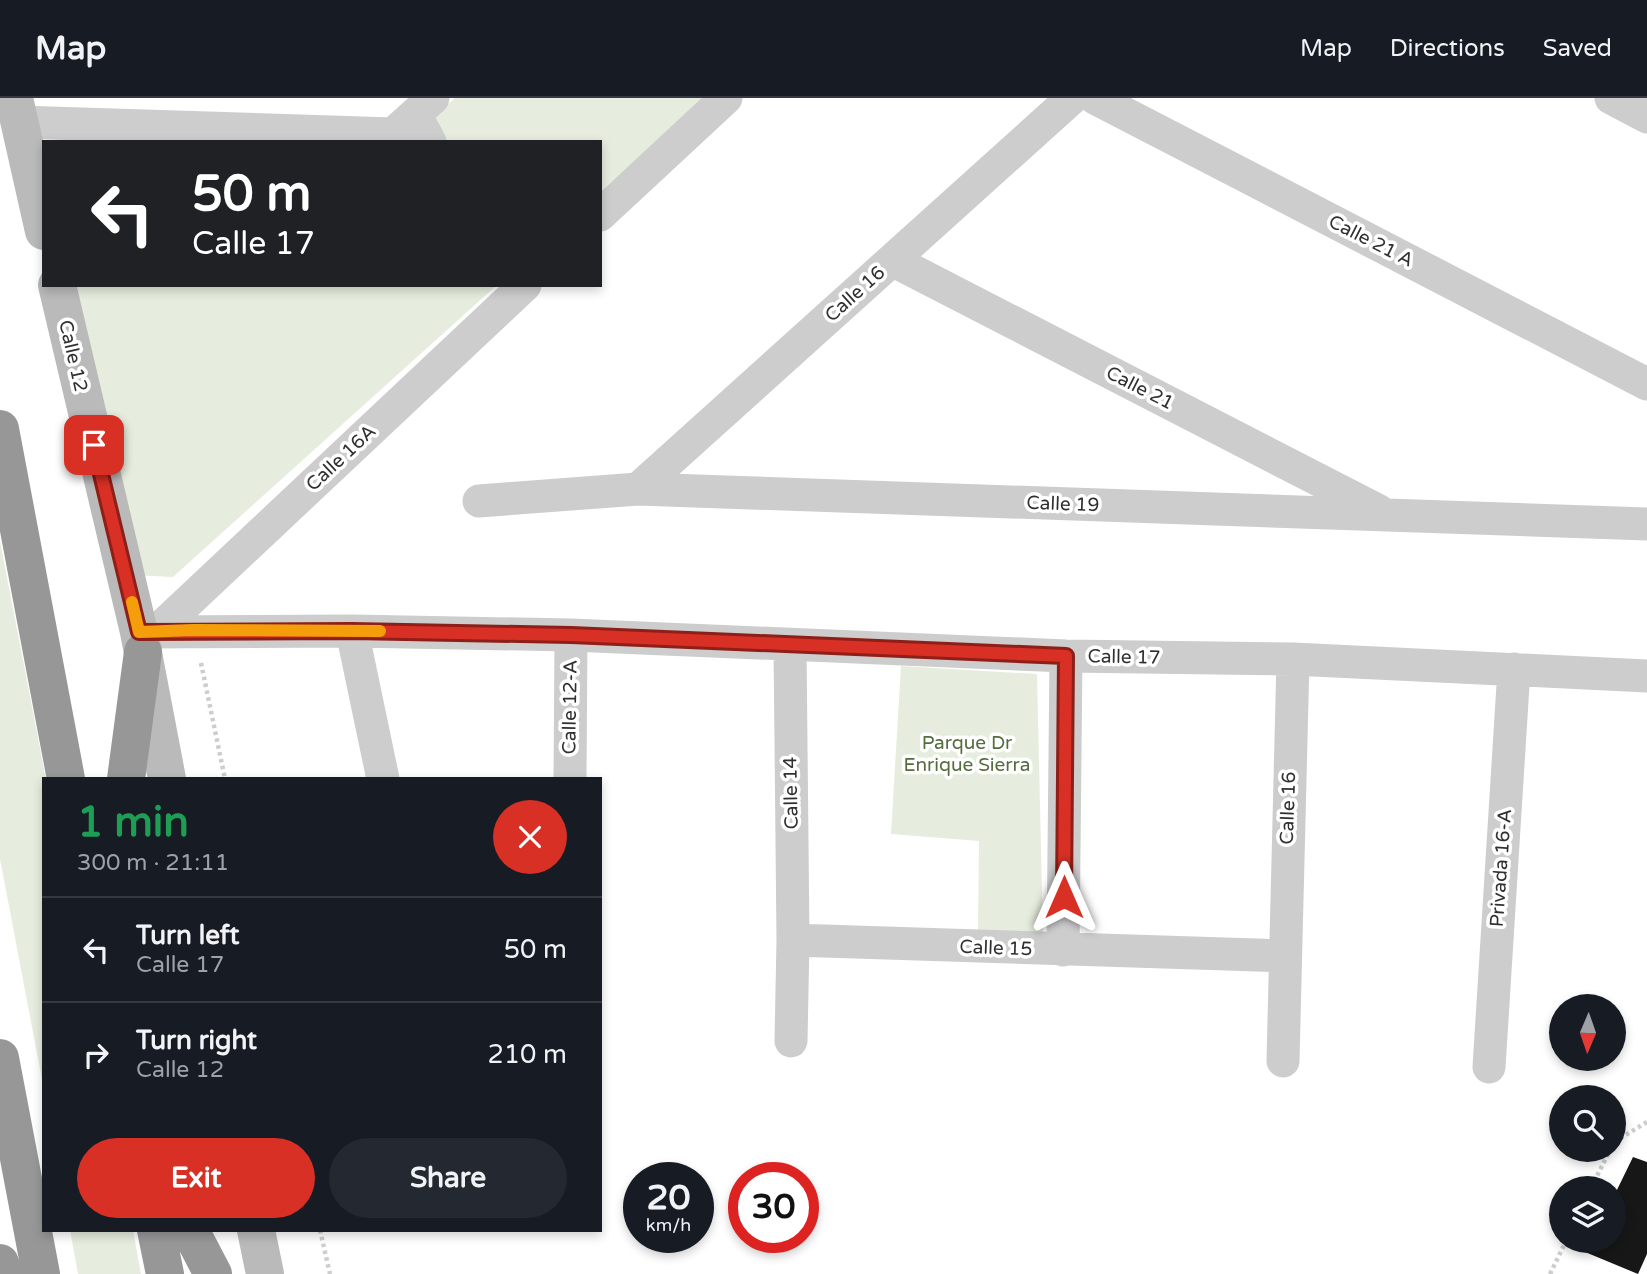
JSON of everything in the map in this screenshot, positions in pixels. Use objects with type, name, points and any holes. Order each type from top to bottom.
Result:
[{"type":"highway","points":[[0,429],[66,777]]},
{"type":"highway","points":[[126,777],[146,638]]},
{"type":"highway","points":[[0,1058],[41,1274]]},
{"type":"highway","points":[[156,1232],[165,1274]]},
{"type":"highway","points":[[191,1232],[213,1274]]},
{"type":"highway","points":[[0,1263],[3,1274]]},
{"type":"main road","points":[[16,110],[42,222]]},
{"type":"main road","name":"Calle 12","points":[[58,287],[146,638],[167,777]]},
{"type":"main road","points":[[256,1232],[265,1274]]},
{"type":"street","points":[[602,213],[726,98]]},
{"type":"street","name":"Calle 16","points":[[638,489],[1072,98]]},
{"type":"street","name":"Calle 21 A","points":[[1096,98],[1647,384]]},
{"type":"street","points":[[1611,98],[1647,117]]},
{"type":"street","points":[[16,110],[393,134],[426,118]]},
{"type":"street","name":"Calle 21","points":[[892,260],[1388,515]]},
{"type":"street","name":"Calle 16A","points":[[146,638],[523,287]]},
{"type":"street","name":"Calle 19","points":[[479,500],[638,489],[1647,524]]},
{"type":"street","name":"Calle 17","points":[[146,638],[193,630],[571,635],[1066,656],[1293,659],[1647,676]]},
{"type":"street","points":[[352,631],[383,777]]},
{"type":"street","name":"Calle 12-A","points":[[570,777],[571,635]]},
{"type":"street","name":"Calle 14","points":[[790,646],[793,940],[791,1041]]},
{"type":"street","points":[[1063,950],[1066,656]]},
{"type":"street","name":"Calle 16","points":[[1283,1061],[1293,659]]},
{"type":"street","name":"Privada 16-A","points":[[1489,1067],[1514,669]]},
{"type":"street","name":"Calle 15","points":[[793,940],[1284,956]]},
{"type":"path","points":[[193,630],[225,777]]},
{"type":"path","points":[[1626,1135],[1647,1122]]},
{"type":"path","points":[[320,1232],[330,1274]]},
{"type":"path","points":[[1550,1274],[1560,1253]]},
{"type":"green space","points":[[455,98],[704,98],[602,190],[602,140],[408,140]]},
{"type":"green space","points":[[73,287],[495,287],[173,577],[130,575]]},
{"type":"green space","points":[[0,541],[46,777],[42,777],[42,1080],[0,859]]},
{"type":"green space","name":"Parque Dr Enrique Sierra","points":[[901,666],[1037,674],[1043,936],[978,930],[979,841],[891,834]]},
{"type":"green space","points":[[70,1232],[133,1232],[141,1274],[78,1274]]},
{"type":"building","points":[[1633,1157],[1647,1162],[1647,1254],[1638,1274],[1587,1253],[1626,1253],[1626,1176],[1624,1176]]},
{"type":"slow traffic","points":[[132,602],[139,632],[380,631]]},
{"type":"route","points":[[94,445],[139,632],[352,631],[571,635],[1066,656],[1064,897]]}]
